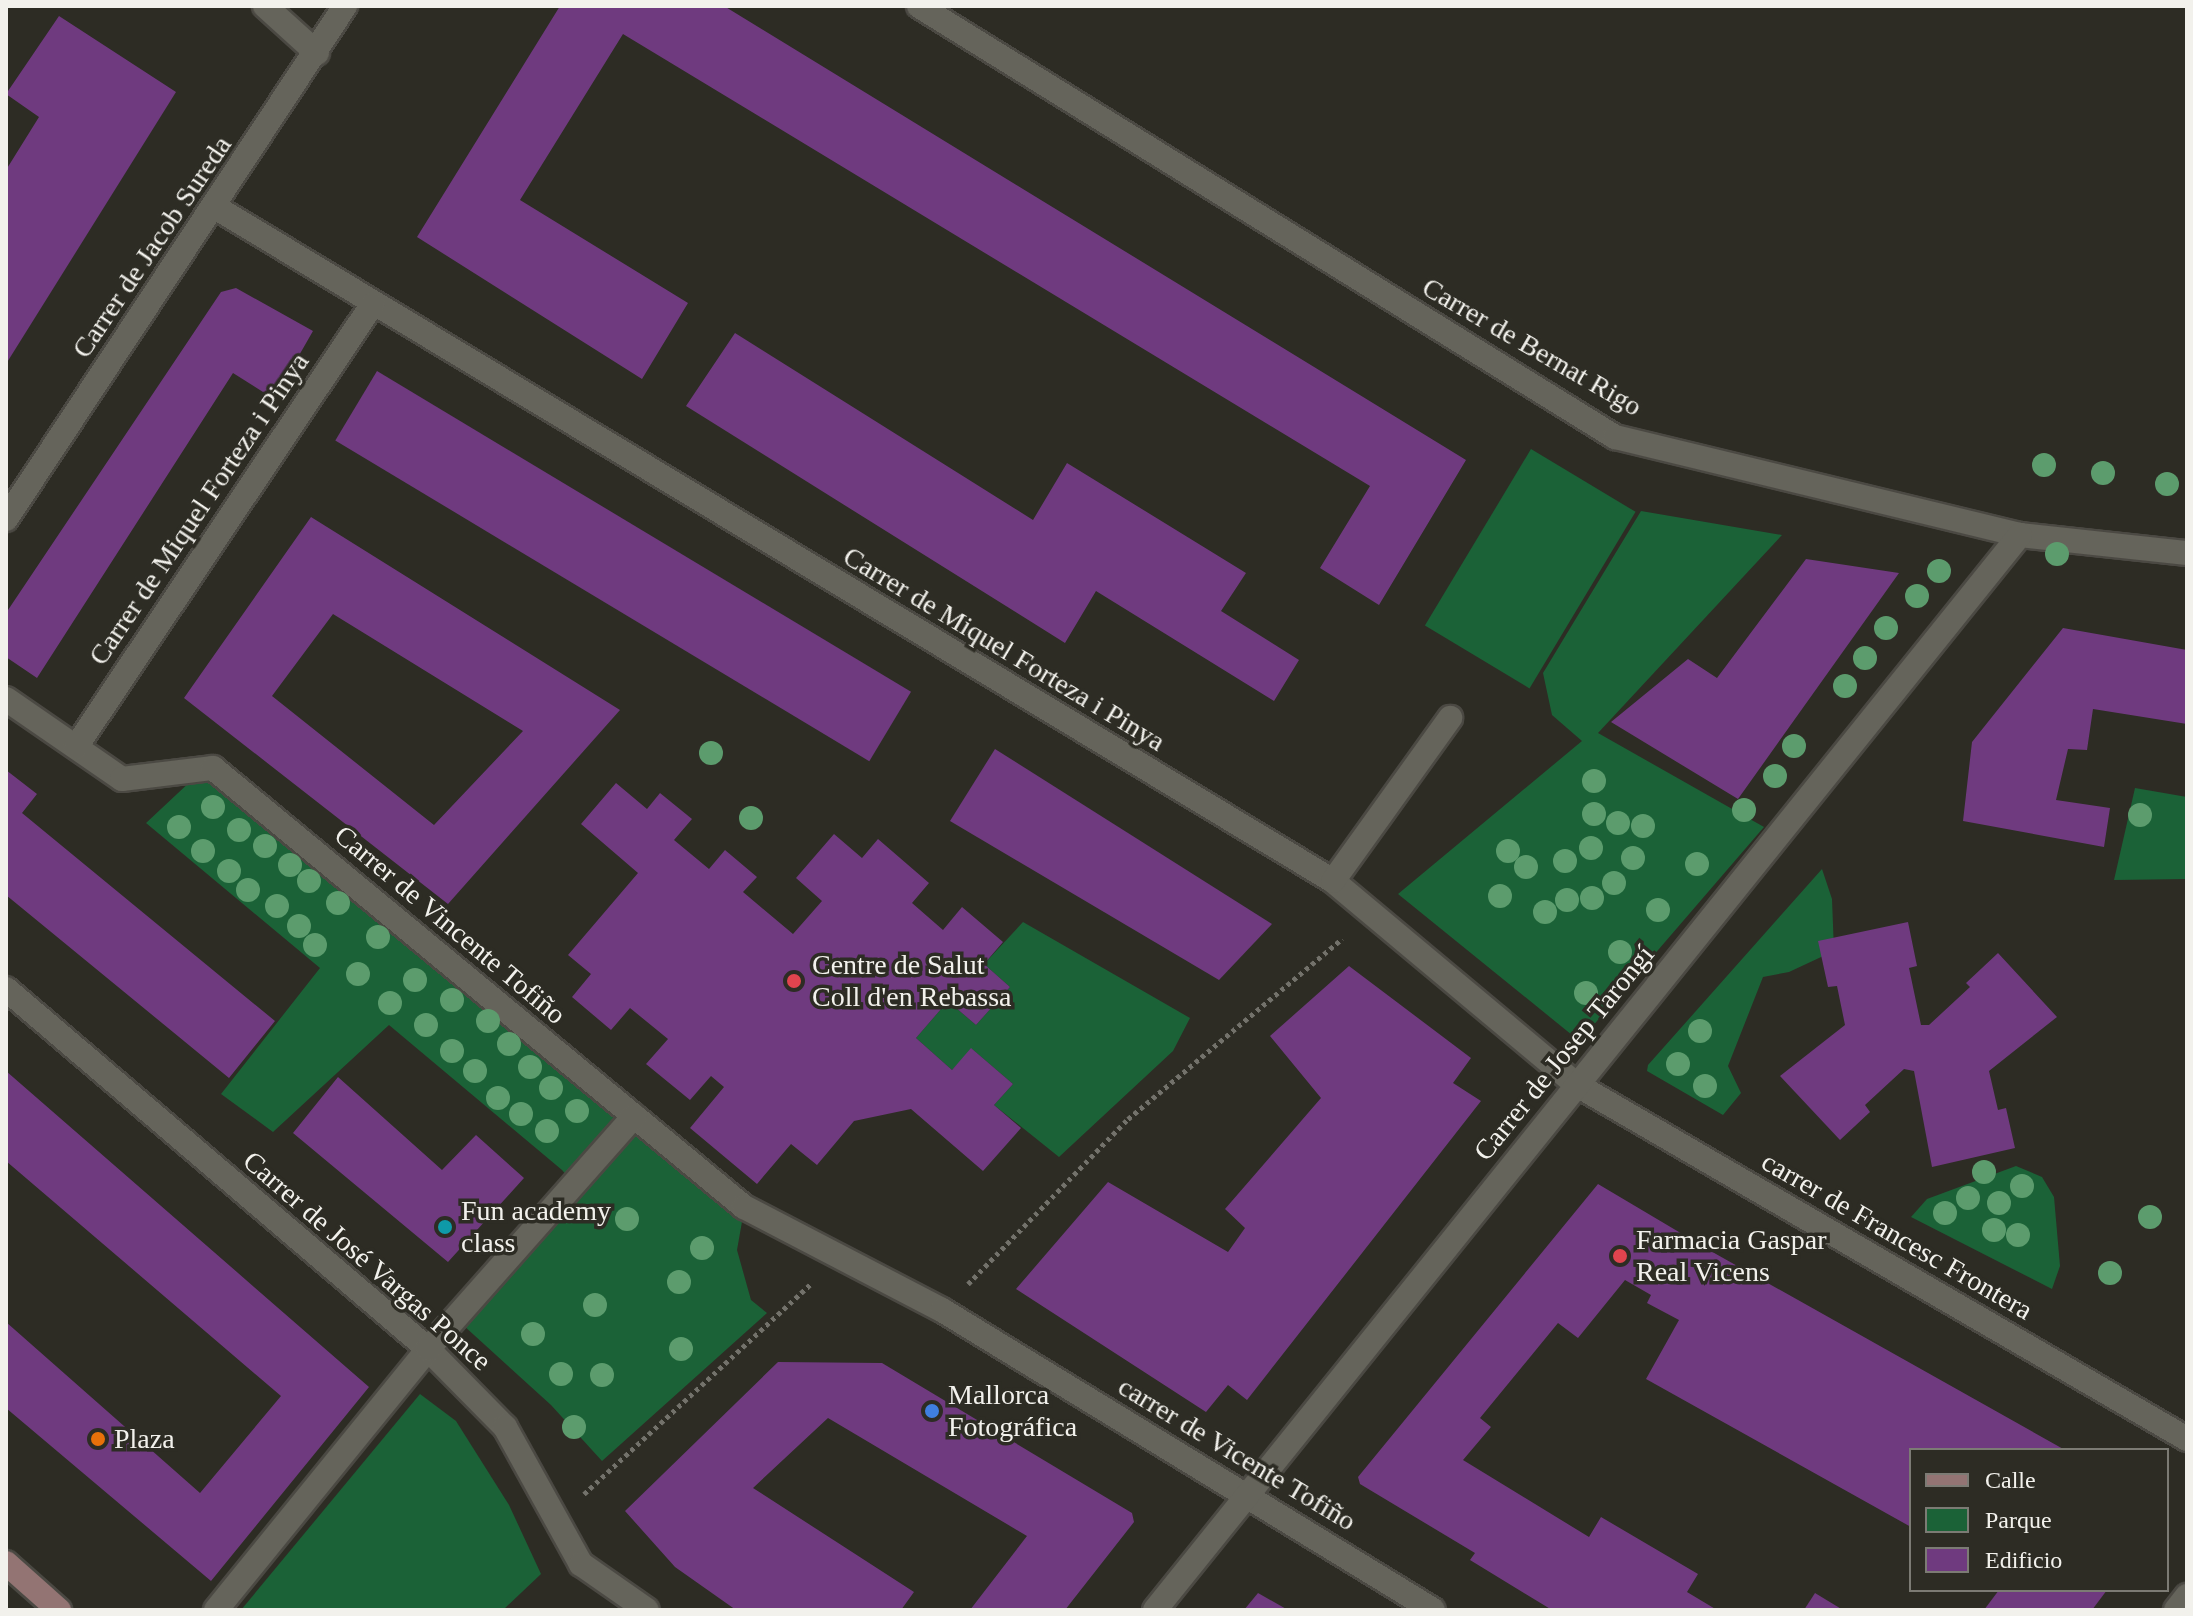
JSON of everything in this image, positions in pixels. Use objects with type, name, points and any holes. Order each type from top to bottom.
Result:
[{"type":"street","points":[[265,6],[317,53]]},
{"type":"street","name":"Carrer de Jacob Sureda","points":[[6,519],[317,53],[345,6]]},
{"type":"street","name":"Carrer de Bernat Rigo","points":[[919,6],[1615,437],[2020,535],[2187,553]]},
{"type":"street","name":"Carrer de Miquel Forteza i Pinya","points":[[215,207],[372,305],[1333,881],[1577,1085]]},
{"type":"street","name":"Carrer de Miquel Forteza i Pinya","points":[[76,747],[372,305]]},
{"type":"street","name":"Carrer de Josep Tarongí","points":[[1155,1610],[2020,535]]},
{"type":"street","name":"Carrer de Vincente Tofiño","points":[[6,699],[122,779],[213,768],[744,1207],[842,1255]]},
{"type":"street","points":[[1333,881],[1450,718]]},
{"type":"street","name":"Carrer de José Vargas Ponce","points":[[6,989],[428,1349],[505,1427],[581,1564],[647,1610]]},
{"type":"street","name":"carrer de Francesc Frontera","points":[[1577,1085],[2187,1439]]},
{"type":"street","points":[[216,1610],[428,1349],[634,1116]]},
{"type":"street","name":"carrer de Vicente Tofiño","points":[[842,1255],[942,1310],[1433,1610]]},
{"type":"street","points":[[6,1563],[59,1610]]},
{"type":"street","points":[[2176,1610],[2187,1596]]},
{"type":"path","points":[[942,1310],[1128,1119],[1371,915]]},
{"type":"path","points":[[556,1520],[842,1255]]},
{"type":"green space","points":[[1531,449],[1636,512],[1529,688],[1425,626]]},
{"type":"green space","points":[[1641,511],[1782,535],[1598,733],[1764,827],[1591,1028],[1572,1035],[1398,894],[1582,741],[1552,715],[1543,673]]},
{"type":"green space","points":[[193,779],[214,779],[743,1216],[737,1250],[751,1300],[767,1313],[602,1461],[551,1405],[463,1325],[580,1191],[562,1170],[389,1025],[273,1132],[221,1094],[320,968],[146,823]]},
{"type":"green space","points":[[2135,788],[2187,797],[2187,879],[2114,880]]},
{"type":"green space","points":[[1822,869],[1832,899],[1834,951],[1789,972],[1763,977],[1728,1066],[1741,1093],[1723,1115],[1647,1071],[1648,1065]]},
{"type":"green space","points":[[1023,922],[1190,1018],[1173,1051],[1059,1157],[994,1105],[1013,1084],[972,1049],[952,1070],[916,1038],[948,1001],[976,1025],[1010,987],[984,964]]},
{"type":"green space","points":[[2016,1166],[2042,1177],[2054,1197],[2060,1266],[2052,1289],[1911,1217],[1927,1199]]},
{"type":"green space","points":[[420,1394],[456,1421],[509,1505],[541,1574],[503,1610],[241,1610]]},
{"type":"building","points":[[560,6],[724,6],[1466,460],[1379,605],[1320,568],[1370,486],[623,34],[520,200],[688,303],[642,379],[417,237]]},
{"type":"building","points":[[59,16],[176,92],[6,364],[6,170],[39,117],[6,94]]},
{"type":"building","points":[[236,288],[313,331],[274,399],[233,373],[37,678],[6,657],[6,613],[221,292]]},
{"type":"building","points":[[735,333],[1033,520],[1067,463],[1246,573],[1221,611],[1299,660],[1274,701],[1096,591],[1065,643],[686,406]]},
{"type":"building","points":[[377,371],[911,692],[869,761],[335,440]]},
{"type":"building","points":[[311,517],[620,710],[448,904],[184,698]],"holes":[[[333,614],[523,731],[434,825],[272,696]]]},
{"type":"building","points":[[1806,559],[1899,573],[1738,799],[1611,722],[1688,659],[1717,678]]},
{"type":"building","points":[[2063,628],[2187,650],[2187,724],[2093,709],[2087,750],[2068,749],[2056,800],[2110,808],[2104,847],[1963,821],[1972,742]]},
{"type":"building","points":[[995,749],[1272,924],[1219,980],[950,821]]},
{"type":"building","points":[[6,770],[37,794],[22,813],[275,1021],[229,1078],[6,895]]},
{"type":"building","name":"Centre de Salut Coll d'en Rebassa","points":[[616,783],[647,809],[660,793],[692,819],[674,840],[709,869],[725,850],[757,877],[743,892],[793,934],[822,901],[796,878],[834,834],[862,858],[878,839],[929,883],[912,903],[943,930],[962,907],[1003,942],[984,964],[1010,987],[976,1025],[948,1001],[916,1038],[952,1070],[971,1048],[1013,1084],[994,1105],[1021,1128],[983,1171],[911,1109],[854,1121],[817,1165],[791,1144],[757,1184],[690,1128],[724,1087],[711,1076],[690,1100],[646,1064],[668,1039],[630,1008],[611,1030],[572,997],[591,974],[568,955],[638,873],[581,824]]},
{"type":"building","points":[[1908,922],[1917,966],[1909,968],[1921,1025],[1929,1025],[1970,987],[1966,983],[1998,953],[2057,1017],[1989,1071],[1998,1110],[2006,1108],[2015,1148],[1932,1167],[1914,1071],[1904,1069],[1865,1105],[1870,1112],[1840,1140],[1780,1076],[1845,1025],[1837,986],[1828,987],[1818,941]]},
{"type":"building","points":[[1349,966],[1471,1058],[1453,1083],[1481,1101],[1247,1400],[1228,1385],[1206,1412],[1016,1289],[1108,1182],[1228,1252],[1245,1228],[1225,1209],[1321,1098],[1270,1036]]},
{"type":"building","points":[[6,1071],[369,1387],[211,1581],[6,1408],[6,1322],[200,1493],[281,1396],[6,1161]]},
{"type":"building","points":[[338,1077],[442,1170],[476,1135],[524,1178],[448,1262],[293,1133]]},
{"type":"building","points":[[1598,1184],[1716,1254],[2061,1448],[1909,1448],[1909,1526],[1646,1379],[1679,1320],[1647,1303],[1651,1295],[1625,1280],[1578,1338],[1558,1323],[1480,1418],[1491,1427],[1463,1460],[1589,1537],[1601,1517],[1698,1574],[1687,1592],[1717,1610],[1552,1610],[1470,1560],[1475,1553],[1360,1484],[1358,1477]]},
{"type":"building","points":[[778,1362],[882,1363],[1132,1513],[1134,1522],[1065,1610],[970,1610],[1027,1536],[828,1418],[753,1488],[914,1592],[901,1610],[736,1610],[675,1567],[625,1511]]},
{"type":"building","points":[[1998,1592],[2106,1592],[2092,1610],[1984,1610]]},
{"type":"building","points":[[1258,1593],[1288,1610],[1244,1610]]},
{"type":"building","points":[[1815,1593],[1843,1610],[1804,1610]]},
{"type":"place","name":"Centre de Salut Coll d'en Rebassa","points":[[794,981]]},
{"type":"place","name":"Fun academy class","points":[[445,1227]]},
{"type":"place","name":"Farmacia Gaspar Real Vicens","points":[[1620,1256]]},
{"type":"place","name":"Mallorca Fotográfica","points":[[932,1411]]},
{"type":"place","name":"Plaza","points":[[98,1439]]}]
